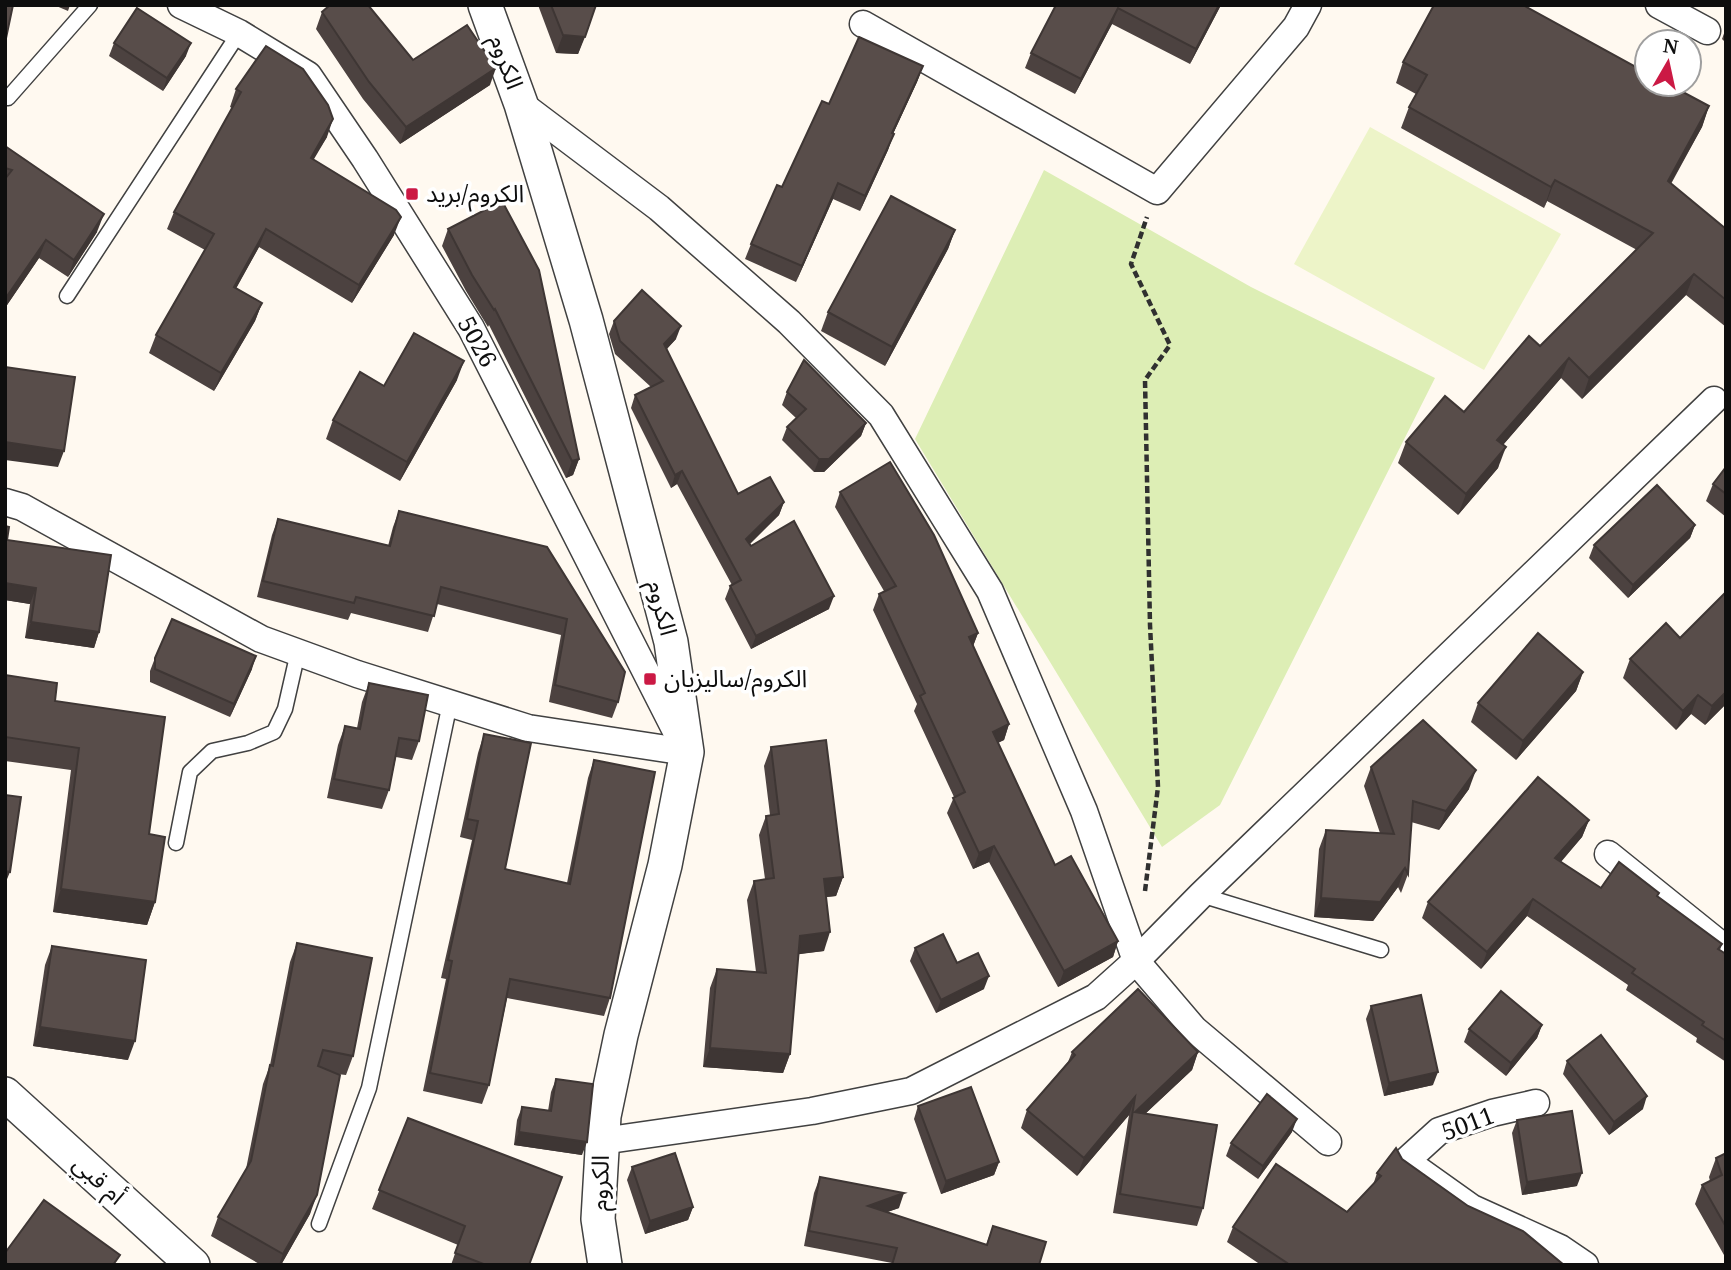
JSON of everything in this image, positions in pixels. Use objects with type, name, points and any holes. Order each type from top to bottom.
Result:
[{"type":"street","name":"5026","points":[[181,5],[239,33],[308,75],[365,159],[471,328],[687,752]]},
{"type":"street","name":"الكروم","points":[[485,5],[521,104],[586,320],[671,642],[687,752],[665,865],[621,1035],[604,1116],[598,1219],[605,1265]]},
{"type":"street","points":[[863,24],[1157,191],[1296,27],[1308,5]]},
{"type":"street","points":[[1659,5],[1707,31]]},
{"type":"street","points":[[521,104],[659,208],[789,322],[881,415],[990,591],[1084,811],[1136,961],[1194,1029],[1328,1142]]},
{"type":"street","points":[[602,1141],[812,1111],[911,1091],[1096,997],[1714,400]]},
{"type":"street","points":[[5,502],[22,507],[261,639],[357,674],[528,728],[687,752]]},
{"type":"street","points":[[1608,854],[1726,949]]},
{"type":"street","name":"أم قبي","points":[[5,1094],[192,1265]]},
{"type":"street","name":"5011","points":[[1535,1103],[1492,1113],[1439,1131],[1406,1161],[1472,1208],[1560,1248],[1585,1265]]},
{"type":"lane","points":[[5,97],[8,98],[90,5]]},
{"type":"lane","points":[[66,296],[239,33]]},
{"type":"lane","points":[[176,843],[190,772],[212,751],[248,743],[274,732],[285,709],[298,652]]},
{"type":"lane","points":[[320,1224],[369,1088],[450,704]]},
{"type":"lane","points":[[1201,895],[1381,950]]},
{"type":"path","points":[[1144,895],[1158,787],[1150,625],[1145,380],[1170,345],[1130,264],[1157,191]]},
{"type":"green space","points":[[1370,127],[1561,234],[1484,370],[1294,264]]},
{"type":"green space","points":[[1044,170],[1251,287],[1435,378],[1220,805],[1162,847],[915,439]]},
{"type":"building","points":[[5,5],[13,5],[5,43]]},
{"type":"building","points":[[330,5],[368,5],[413,60],[467,25],[496,68],[406,127],[369,82],[322,12]]},
{"type":"building","points":[[551,5],[596,5],[585,37],[563,35]]},
{"type":"building","points":[[1056,5],[1219,5],[1196,49],[1118,8],[1081,79],[1031,53]]},
{"type":"building","points":[[1434,5],[1523,5],[1633,65],[1633,98],[1694,98],[1709,106],[1668,181],[1726,229],[1726,300],[1694,274],[1589,378],[1569,358],[1497,440],[1506,447],[1466,494],[1406,442],[1445,396],[1464,412],[1529,336],[1540,346],[1653,233],[1555,180],[1551,187],[1409,107],[1427,75],[1403,62]]},
{"type":"building","points":[[137,8],[191,43],[167,78],[114,43]]},
{"type":"building","points":[[859,37],[923,66],[865,196],[838,183],[802,266],[751,244],[777,185],[782,187],[822,101],[829,104]]},
{"type":"building","points":[[266,46],[303,69],[328,105],[333,119],[311,158],[396,210],[401,217],[359,285],[266,229],[234,287],[262,303],[221,373],[156,335],[214,234],[174,212],[241,92],[236,89]]},
{"type":"building","points":[[5,146],[104,214],[74,260],[46,240],[5,299],[5,179],[12,170],[5,168]]},
{"type":"building","points":[[891,196],[955,230],[892,347],[828,312]]},
{"type":"building","points":[[502,201],[539,270],[579,459],[572,461],[495,309],[472,275],[448,229]]},
{"type":"building","points":[[642,290],[681,326],[664,344],[738,494],[770,477],[784,502],[746,539],[751,546],[794,521],[834,596],[756,636],[730,586],[741,580],[682,471],[675,475],[635,395],[663,381],[620,341],[614,321]]},
{"type":"building","points":[[414,333],[464,361],[407,462],[333,420],[360,372],[384,386]]},
{"type":"building","points":[[804,360],[866,423],[829,459],[819,459],[787,427],[806,409],[787,392]]},
{"type":"building","points":[[5,367],[75,377],[64,451],[5,442]]},
{"type":"building","points":[[890,462],[934,535],[978,633],[969,637],[1009,724],[993,732],[1055,865],[1071,856],[1118,941],[1064,971],[994,846],[979,853],[953,798],[965,792],[920,696],[925,693],[879,594],[896,586],[840,492]]},
{"type":"building","points":[[1726,467],[1726,494],[1713,484]]},
{"type":"building","points":[[1657,485],[1695,525],[1633,585],[1594,545]]},
{"type":"building","points":[[399,511],[547,547],[625,672],[618,702],[555,685],[567,619],[441,587],[434,616],[356,597],[354,603],[263,581],[278,519],[390,546]]},
{"type":"building","points":[[5,526],[9,527],[7,540],[111,555],[99,632],[31,622],[36,588],[5,583]]},
{"type":"building","points":[[1726,592],[1726,692],[1712,706],[1698,695],[1683,711],[1630,659],[1666,623],[1680,638]]},
{"type":"building","points":[[172,619],[256,656],[234,704],[155,669],[155,658]]},
{"type":"building","points":[[1538,633],[1583,672],[1523,741],[1478,703]]},
{"type":"building","points":[[5,675],[57,683],[55,701],[165,717],[149,834],[165,837],[155,902],[61,889],[79,748],[5,737]]},
{"type":"building","points":[[369,683],[428,695],[419,741],[399,738],[389,790],[334,779],[345,726],[360,729]]},
{"type":"building","points":[[1423,720],[1476,770],[1446,811],[1413,801],[1408,874],[1405,868],[1380,902],[1321,898],[1326,830],[1394,834],[1371,767]]},
{"type":"building","points":[[484,734],[531,743],[505,869],[570,884],[594,760],[655,772],[610,998],[510,979],[489,1085],[430,1073],[452,961],[448,960],[478,821],[467,819]]},
{"type":"building","points":[[826,740],[843,877],[824,879],[830,932],[800,936],[790,1054],[710,1048],[717,969],[766,973],[754,881],[774,878],[766,816],[779,814],[771,747]]},
{"type":"building","points":[[1538,777],[1589,820],[1555,858],[1601,888],[1619,862],[1659,893],[1657,896],[1722,944],[1718,949],[1726,954],[1726,1041],[1702,1025],[1704,1022],[1632,973],[1635,969],[1533,899],[1487,952],[1428,902]]},
{"type":"building","points":[[5,795],[21,797],[10,872],[5,871]]},
{"type":"building","points":[[943,934],[957,963],[978,953],[989,976],[941,1000],[915,948]]},
{"type":"building","points":[[297,943],[372,958],[353,1056],[323,1050],[318,1066],[340,1075],[317,1195],[283,1254],[218,1217],[251,1161]]},
{"type":"building","points":[[52,946],[146,960],[135,1041],[40,1027]]},
{"type":"building","points":[[1138,989],[1198,1052],[1135,1112],[1217,1125],[1203,1208],[1120,1194],[1135,1097],[1084,1158],[1027,1110],[1075,1055],[1072,1052]]},
{"type":"building","points":[[1501,991],[1542,1025],[1511,1063],[1469,1029]]},
{"type":"building","points":[[1421,995],[1438,1072],[1389,1083],[1371,1006]]},
{"type":"building","points":[[1601,1035],[1647,1096],[1614,1122],[1567,1061]]},
{"type":"building","points":[[556,1079],[593,1084],[587,1142],[519,1132],[522,1107],[551,1111]]},
{"type":"building","points":[[971,1087],[999,1162],[946,1181],[918,1106]]},
{"type":"building","points":[[1267,1094],[1297,1119],[1263,1166],[1231,1143]]},
{"type":"building","points":[[1572,1111],[1582,1173],[1527,1182],[1517,1120]]},
{"type":"building","points":[[408,1118],[562,1177],[529,1265],[486,1265],[455,1253],[465,1226],[379,1190]]},
{"type":"building","points":[[1396,1148],[1402,1159],[1468,1206],[1523,1231],[1564,1265],[1285,1265],[1287,1263],[1233,1227],[1276,1164],[1347,1212],[1381,1176],[1377,1173]]},
{"type":"building","points":[[675,1153],[693,1207],[650,1221],[632,1167]]},
{"type":"building","points":[[1726,1153],[1726,1227],[1702,1185],[1722,1175],[1716,1158]]},
{"type":"building","points":[[820,1177],[904,1193],[868,1206],[987,1245],[993,1226],[1046,1242],[1039,1265],[892,1265],[897,1248],[809,1231]]},
{"type":"building","points":[[44,1200],[120,1255],[113,1265],[8,1265],[5,1262],[5,1253]]},
{"type":"place","name":"الكروم/بريد","points":[[412,194]]},
{"type":"place","name":"الكروم/ساليزيان","points":[[650,679]]}]
